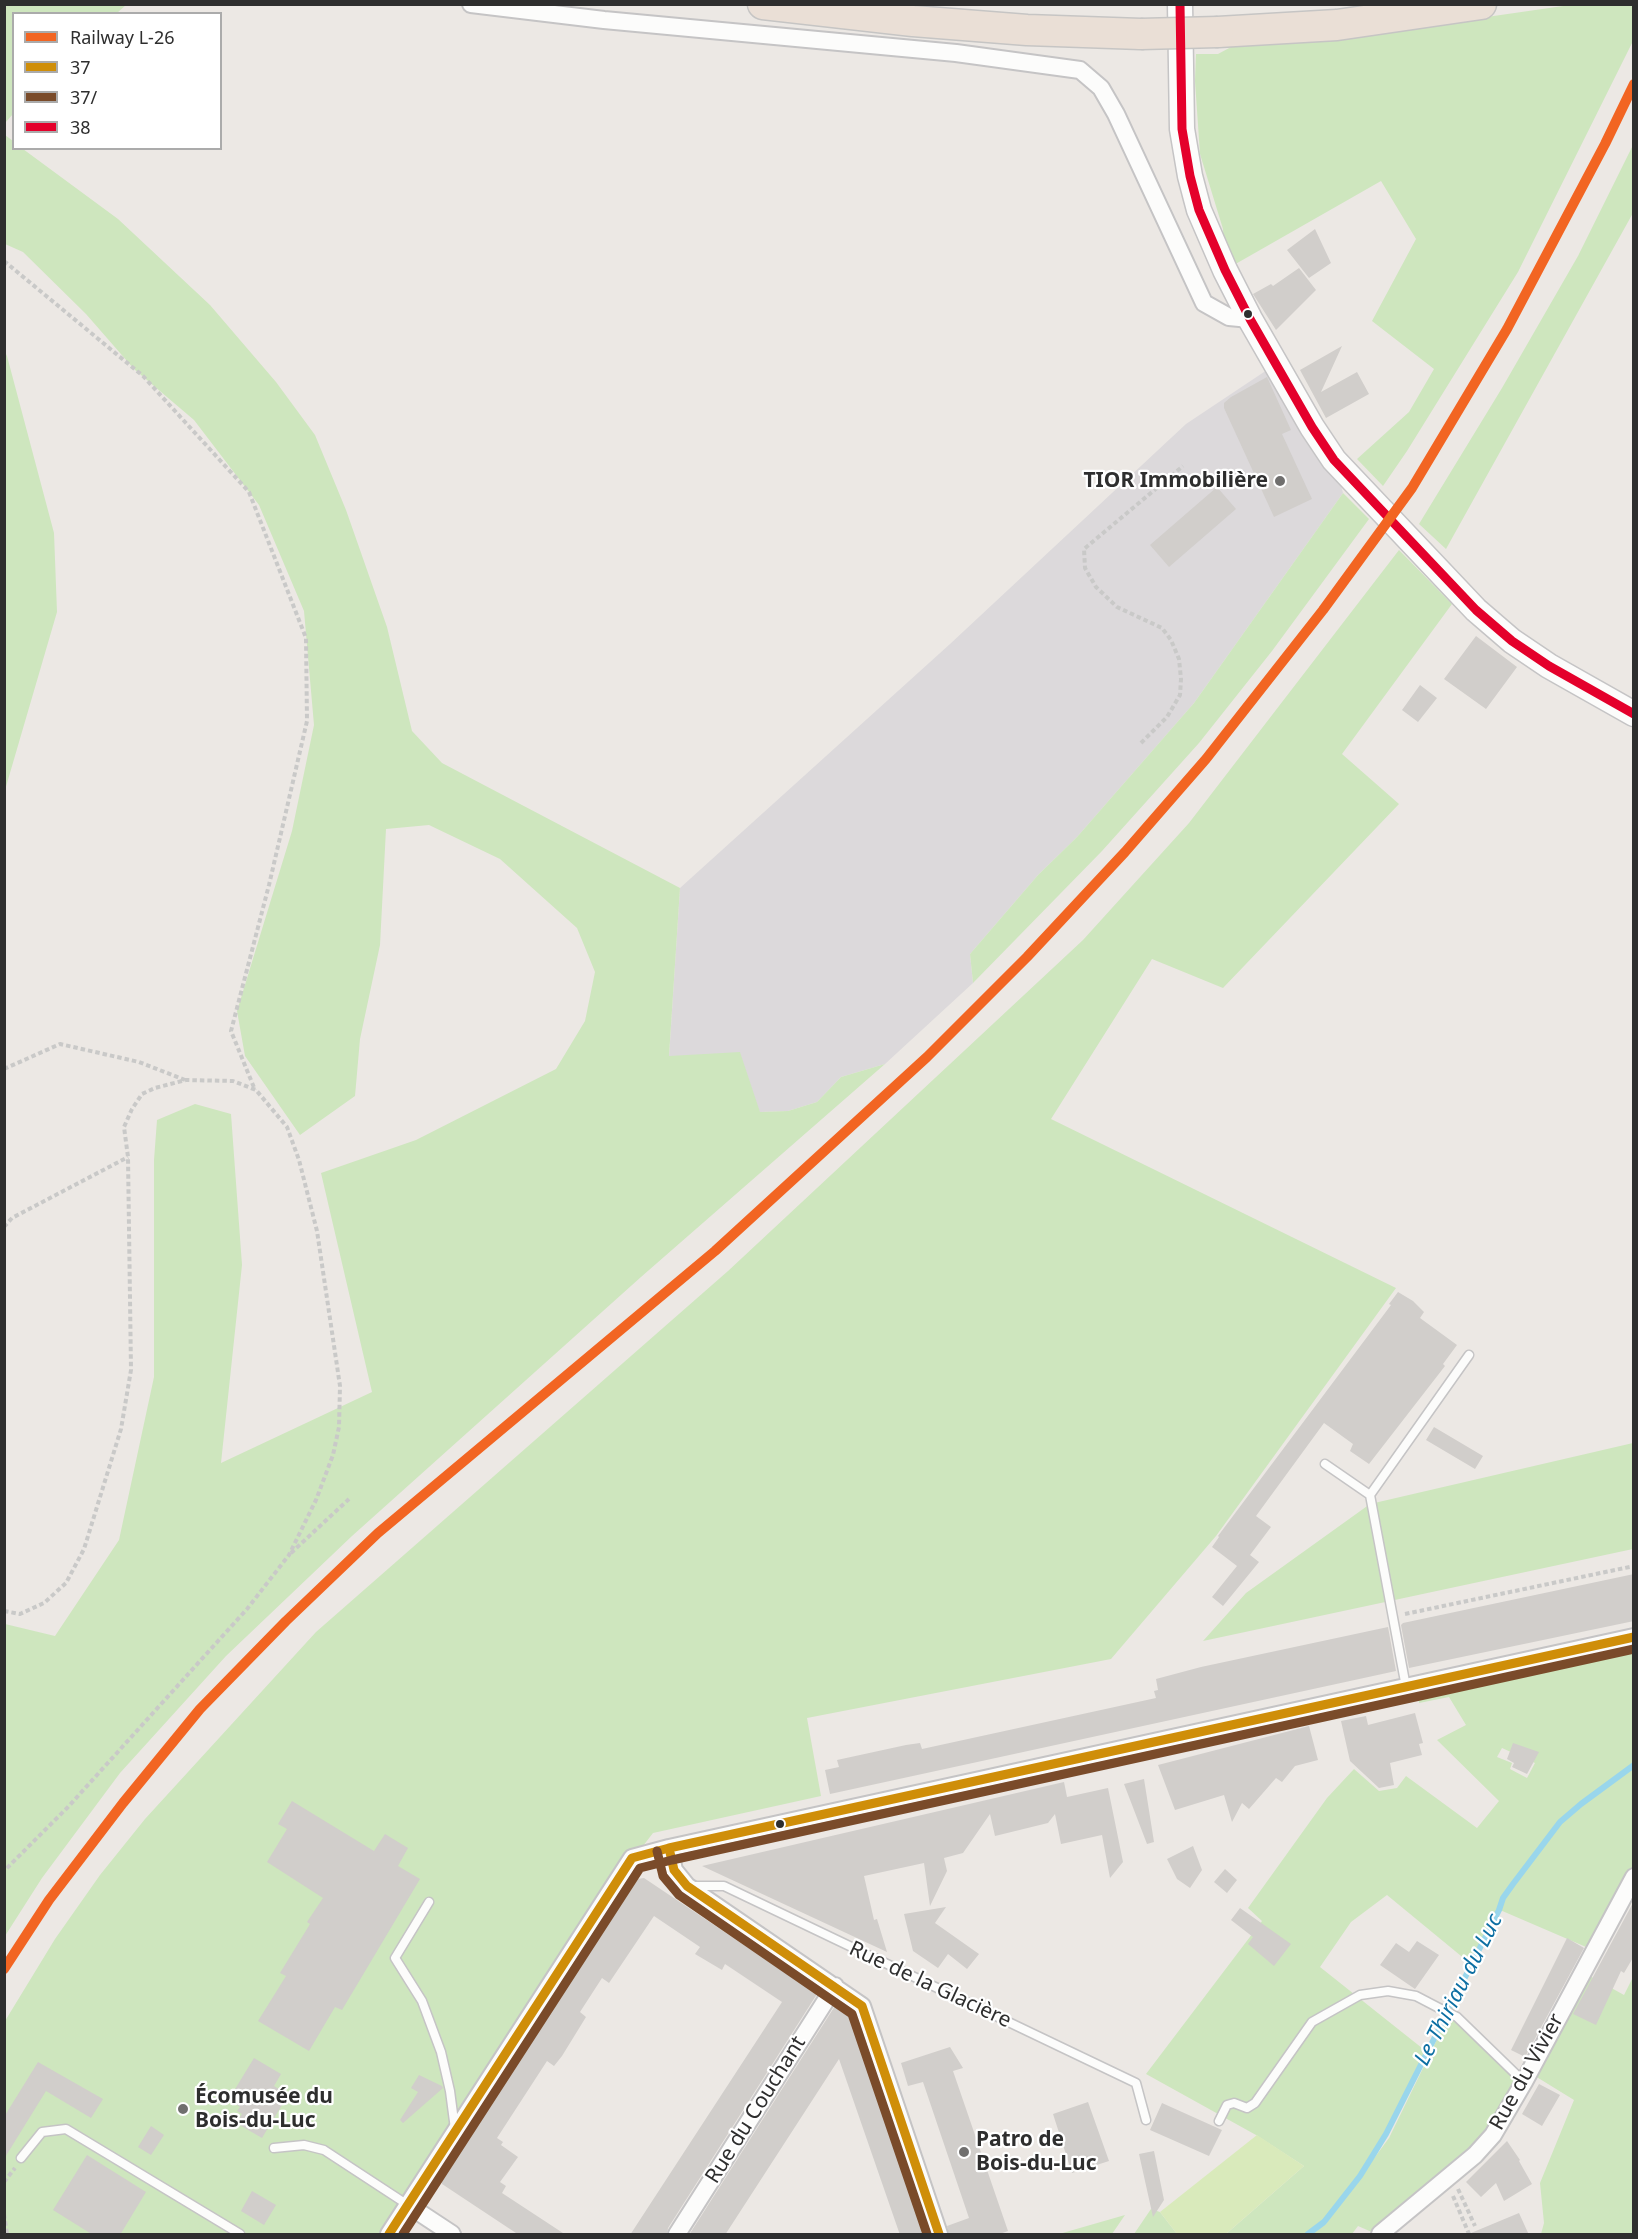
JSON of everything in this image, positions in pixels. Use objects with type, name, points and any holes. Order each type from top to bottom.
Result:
[{"type":"highway","points":[[764,4],[913,21],[1027,30],[1141,34],[1337,25],[1481,4]]},
{"type":"street","points":[[471,4],[616,21],[956,53],[1080,70],[1101,88],[1116,114],[1204,303],[1229,317],[1250,319]]},
{"type":"street","points":[[1179,4],[1182,129],[1190,176],[1199,210],[1225,270],[1250,319],[1312,427],[1334,460],[1476,610],[1512,641],[1549,666],[1634,714]]},
{"type":"street","points":[[390,2235],[632,1858],[1634,1637]]},
{"type":"street","name":"Rue de la Glacière","points":[[669,1848],[674,1870],[687,1886],[862,2006],[939,2235]]},
{"type":"street","name":"Rue du Vivier","points":[[1380,2235],[1475,2155],[1493,2135],[1634,1877]]},
{"type":"street","name":"Rue du Couchant","points":[[677,2235],[835,1986]]},
{"type":"street","points":[[408,2205],[452,2235]]},
{"type":"lane","points":[[1370,1495],[1469,1355]]},
{"type":"lane","points":[[1325,1464],[1370,1495],[1406,1687]]},
{"type":"lane","name":"Rue de la Glacière","points":[[687,1886],[724,1886],[1136,2084],[1146,2120]]},
{"type":"lane","points":[[429,1902],[395,1958],[422,2001],[441,2052],[450,2091],[455,2132]]},
{"type":"lane","points":[[1219,2121],[1227,2105],[1234,2103],[1246,2108],[1255,2103],[1312,2022],[1360,1995],[1388,1991],[1416,1996],[1457,2017],[1524,2082]]},
{"type":"lane","points":[[21,2158],[42,2132],[66,2129],[240,2235]]},
{"type":"lane","points":[[274,2148],[304,2145],[324,2150],[408,2205]]},
{"type":"path","points":[[4,261],[143,376],[249,492],[306,638],[307,721],[269,885],[231,1031],[256,1090],[286,1128],[299,1160],[317,1231],[340,1386],[339,1427],[333,1455],[316,1500],[289,1555]]},
{"type":"path","points":[[1141,743],[1167,717],[1180,695],[1179,659],[1171,640],[1162,628],[1117,607],[1095,587],[1085,567],[1084,549],[1183,466]]},
{"type":"path","points":[[4,1069],[60,1044],[139,1062],[186,1080]]},
{"type":"path","points":[[4,1611],[20,1614],[44,1603],[66,1583],[84,1549],[121,1429],[131,1370],[128,1157],[124,1127],[132,1109],[142,1094],[186,1080],[233,1081],[256,1090]]},
{"type":"path","points":[[4,1227],[12,1218],[128,1157]]},
{"type":"path","points":[[4,1871],[68,1807],[247,1609],[289,1555],[349,1499]]},
{"type":"path","points":[[1392,1617],[1634,1566]]},
{"type":"path","points":[[1448,2178],[1462,2194],[1475,2226]]},
{"type":"path","points":[[1448,2178],[1469,2235]]},
{"type":"path","points":[[4,2214],[7,2235]]},
{"type":"shaded area","points":[[1276,364],[1334,460],[1343,493],[1194,703],[1077,837],[1038,875],[970,954],[973,983],[885,1064],[841,1077],[817,1102],[788,1111],[760,1112],[669,1057],[680,888],[950,644],[1186,424]]},
{"type":"green space","points":[[5,4],[126,4],[118,12],[12,12],[12,115],[5,123]]},
{"type":"green space","points":[[1570,5],[1633,5],[1633,41],[1518,272],[1383,486],[1357,459],[1409,412],[1434,369],[1372,321],[1416,239],[1381,181],[1225,270],[1223,229],[1200,154],[1195,81],[1196,54],[1218,54],[1231,47],[1334,39]]},
{"type":"green space","points":[[5,135],[12,140],[12,150],[24,150],[118,219],[210,305],[276,382],[315,435],[346,510],[387,627],[412,731],[442,763],[680,888],[669,1056],[740,1052],[760,1112],[788,1111],[817,1102],[841,1077],[885,1064],[641,1277],[352,1536],[226,1656],[120,1773],[42,1878],[5,1936],[5,1624],[55,1636],[119,1540],[154,1377],[154,1160],[157,1120],[195,1104],[231,1114],[242,1265],[221,1463],[372,1392],[321,1173],[416,1140],[556,1069],[585,1021],[595,972],[577,928],[500,859],[429,825],[386,829],[380,945],[360,1039],[355,1096],[300,1135],[245,1056],[237,1011],[292,831],[314,725],[304,611],[259,505],[194,420],[134,369],[86,314],[23,252],[5,244]]},
{"type":"green space","points":[[1633,145],[1633,213],[1446,549],[1419,524],[1502,388],[1578,256]]},
{"type":"green space","points":[[5,352],[54,533],[57,612],[5,790]]},
{"type":"green space","points":[[1343,493],[1369,519],[1272,651],[1199,743],[1102,851],[973,983],[970,954],[1038,875],[1077,837],[1194,703]]},
{"type":"green space","points":[[1399,550],[1452,604],[1342,754],[1399,804],[1223,988],[1152,959],[1051,1119],[1396,1288],[1216,1536],[1111,1659],[807,1718],[821,1796],[653,1833],[626,1868],[389,2234],[5,2234],[5,2021],[55,1939],[100,1875],[145,1819],[316,1632],[728,1271],[1083,940],[1189,823]]},
{"type":"green space","points":[[1633,1443],[1633,1549],[1203,1641],[1246,1593],[1370,1504]]},
{"type":"green space","points":[[1633,1637],[1633,1877],[1593,1950],[1500,1910],[1472,1965],[1387,1895],[1351,1922],[1320,1967],[1427,2052],[1386,2134],[1360,2176],[1324,2222],[1325,2225],[1389,2138],[1449,2018],[1486,2049],[1518,2082],[1496,2121],[1462,2162],[1374,2233],[1358,2226],[1352,2234],[1226,2234],[1304,2166],[1256,2135],[1146,2074],[1262,1921],[1248,1908],[1327,1798],[1354,1769],[1379,1791],[1397,1788],[1406,1776],[1477,1828],[1499,1801],[1437,1740],[1466,1725],[1449,1697],[1419,1703],[1417,1685]],"holes":[[[1502,1748],[1535,1763],[1527,1778],[1510,1769],[1512,1763],[1497,1757]]]},
{"type":"green space","points":[[1588,1975],[1624,1995],[1633,1977],[1633,2234],[1541,2234],[1544,2223],[1540,2183],[1574,2100],[1535,2076]]},
{"type":"green space","points":[[1257,2135],[1304,2166],[1226,2234],[1177,2234],[1160,2212]]},
{"type":"green space","points":[[1151,2209],[1160,2212],[1177,2234],[1134,2234]]},
{"type":"green space","points":[[1125,2215],[1112,2234],[1059,2234]]},
{"type":"building","points":[[1315,229],[1331,263],[1309,278],[1287,250]]},
{"type":"building","points":[[1299,268],[1316,290],[1276,330],[1253,294],[1271,284],[1273,286]]},
{"type":"building","points":[[1342,346],[1321,392],[1357,372],[1369,394],[1326,418],[1300,370]]},
{"type":"building","points":[[1267,377],[1291,430],[1282,434],[1312,499],[1274,517],[1224,408],[1224,403],[1231,397]]},
{"type":"building","points":[[1217,487],[1236,509],[1169,567],[1150,545]]},
{"type":"building","points":[[1476,636],[1517,667],[1486,709],[1444,679]]},
{"type":"building","points":[[1420,685],[1437,698],[1418,722],[1402,710]]},
{"type":"building","points":[[1398,1292],[1413,1301],[1424,1312],[1420,1318],[1457,1345],[1443,1364],[1445,1366],[1369,1464],[1350,1451],[1353,1444],[1324,1423],[1256,1516],[1271,1527],[1250,1555],[1259,1562],[1223,1606],[1212,1597],[1237,1566],[1212,1547],[1218,1536],[1391,1305],[1389,1304]]},
{"type":"building","points":[[1434,1427],[1483,1456],[1475,1469],[1426,1440]]},
{"type":"building","points":[[1634,1574],[1634,1621],[1409,1668],[1401,1625],[1403,1623]]},
{"type":"building","points":[[1388,1627],[1396,1671],[830,1794],[825,1770],[839,1767],[837,1760],[920,1743],[922,1749],[1156,1698],[1154,1691],[1158,1690],[1156,1679],[1201,1667]]},
{"type":"building","points":[[1415,1713],[1423,1743],[1419,1744],[1422,1755],[1390,1763],[1394,1785],[1379,1788],[1350,1761],[1341,1721],[1366,1716],[1368,1725]]},
{"type":"building","points":[[1309,1726],[1318,1760],[1295,1766],[1282,1782],[1276,1778],[1249,1809],[1242,1803],[1232,1822],[1224,1795],[1175,1810],[1158,1765]]},
{"type":"building","points":[[1513,1743],[1539,1752],[1527,1774],[1512,1767],[1514,1763],[1507,1759]]},
{"type":"building","points":[[1144,1779],[1154,1842],[1147,1844],[1124,1784]]},
{"type":"building","points":[[1064,1782],[1067,1797],[1108,1788],[1123,1862],[1110,1878],[1102,1835],[1061,1844],[1055,1814],[1048,1823],[995,1836],[990,1814],[963,1853],[944,1858],[947,1871],[930,1906],[924,1863],[864,1876],[874,1920],[877,1919],[887,1952],[702,1866]]},
{"type":"building","points":[[292,1801],[374,1851],[385,1834],[408,1848],[398,1866],[420,1879],[342,2010],[335,2007],[309,2051],[258,2021],[286,1976],[280,1973],[310,1924],[307,1922],[323,1898],[267,1862],[287,1829],[278,1824]]},
{"type":"building","points":[[1193,1846],[1202,1870],[1190,1888],[1177,1879],[1167,1859]]},
{"type":"building","points":[[1225,1869],[1237,1880],[1227,1893],[1214,1882]]},
{"type":"building","points":[[644,1878],[817,1994],[668,2228],[667,2235],[630,2235],[782,2002],[725,1964],[722,1970],[695,1954],[700,1947],[654,1916],[609,1983],[602,1978],[580,2012],[586,2017],[562,2056],[554,2066],[547,2061],[497,2138],[503,2142],[501,2145],[518,2157],[500,2182],[506,2186],[502,2193],[566,2235],[519,2235],[442,2184],[441,2176],[637,1879]]},
{"type":"building","points":[[1634,1901],[1634,1956],[1624,1973],[1621,1971],[1596,2025],[1573,2014]]},
{"type":"building","points":[[946,1907],[935,1923],[979,1954],[967,1969],[948,1954],[938,1968],[913,1951],[904,1914]]},
{"type":"building","points":[[1240,1908],[1291,1944],[1274,1966],[1248,1944],[1253,1937],[1231,1920]]},
{"type":"building","points":[[1567,1938],[1584,1948],[1525,2057],[1511,2050]]},
{"type":"building","points":[[1417,1941],[1439,1955],[1415,1989],[1380,1965],[1396,1943],[1409,1952]]},
{"type":"building","points":[[835,2006],[854,2020],[927,2235],[900,2235],[839,2059],[725,2235],[689,2235]]},
{"type":"building","name":"Patro de Bois-du-Luc","points":[[950,2047],[963,2068],[953,2071],[1008,2231],[997,2235],[949,2235],[947,2226],[969,2218],[923,2082],[908,2086],[901,2063]]},
{"type":"building","points":[[254,2058],[281,2074],[274,2086],[288,2095],[262,2138],[236,2123],[242,2114],[237,2111],[240,2107],[229,2099]]},
{"type":"building","points":[[38,2062],[103,2099],[91,2118],[46,2091],[4,2159],[4,2117]]},
{"type":"building","points":[[419,2075],[443,2088],[403,2123],[400,2120],[418,2092],[411,2088]]},
{"type":"building","points":[[1539,2084],[1560,2095],[1542,2126],[1522,2114]]},
{"type":"building","points":[[1088,2102],[1109,2161],[1072,2173],[1053,2114]]},
{"type":"building","points":[[1162,2103],[1222,2130],[1209,2156],[1150,2130]]},
{"type":"building","points":[[151,2126],[164,2135],[151,2155],[138,2147]]},
{"type":"building","points":[[1507,2141],[1532,2184],[1504,2201],[1496,2183],[1481,2197],[1466,2182]]},
{"type":"building","points":[[1154,2151],[1164,2200],[1153,2217],[1139,2154]]},
{"type":"building","points":[[87,2155],[146,2192],[120,2235],[93,2235],[53,2210]]},
{"type":"building","points":[[252,2191],[276,2205],[264,2225],[241,2211]]},
{"type":"building","points":[[1519,2213],[1529,2235],[1471,2235],[1471,2233]]},
{"type":"waterway","name":"Le Thiriau du Luc","points":[[1308,2234],[1324,2222],[1360,2176],[1386,2134],[1503,1898],[1560,1822],[1634,1765]]},
{"type":"rail line","name":"L-26","points":[[4,1969],[49,1900],[123,1803],[200,1709],[286,1621],[378,1533],[715,1251],[927,1057],[1027,957],[1125,852],[1206,759],[1323,610],[1412,488],[1507,329],[1605,144],[1634,84]]},
{"type":"transit line","name":"38","points":[[1180,4],[1182,129],[1190,176],[1199,210],[1225,270],[1250,319],[1312,427],[1334,460],[1476,610],[1512,641],[1549,666],[1634,714]]},
{"type":"transit line","name":"37","points":[[389,2234],[632,1858],[1634,1637]]},
{"type":"transit line","name":"37/","points":[[403,2234],[640,1868],[1634,1649]]},
{"type":"transit line","name":"37","points":[[669,1848],[674,1870],[687,1886],[862,2006],[939,2234]]},
{"type":"transit line","name":"37/","points":[[657,1851],[663,1876],[679,1895],[852,2014],[927,2234]]},
{"type":"place","name":"TIOR Immobilière","points":[[1280,481]]},
{"type":"place","name":"Écomusée du Bois-du-Luc","points":[[183,2109]]},
{"type":"place","name":"Patro de Bois-du-Luc","points":[[964,2152]]}]
